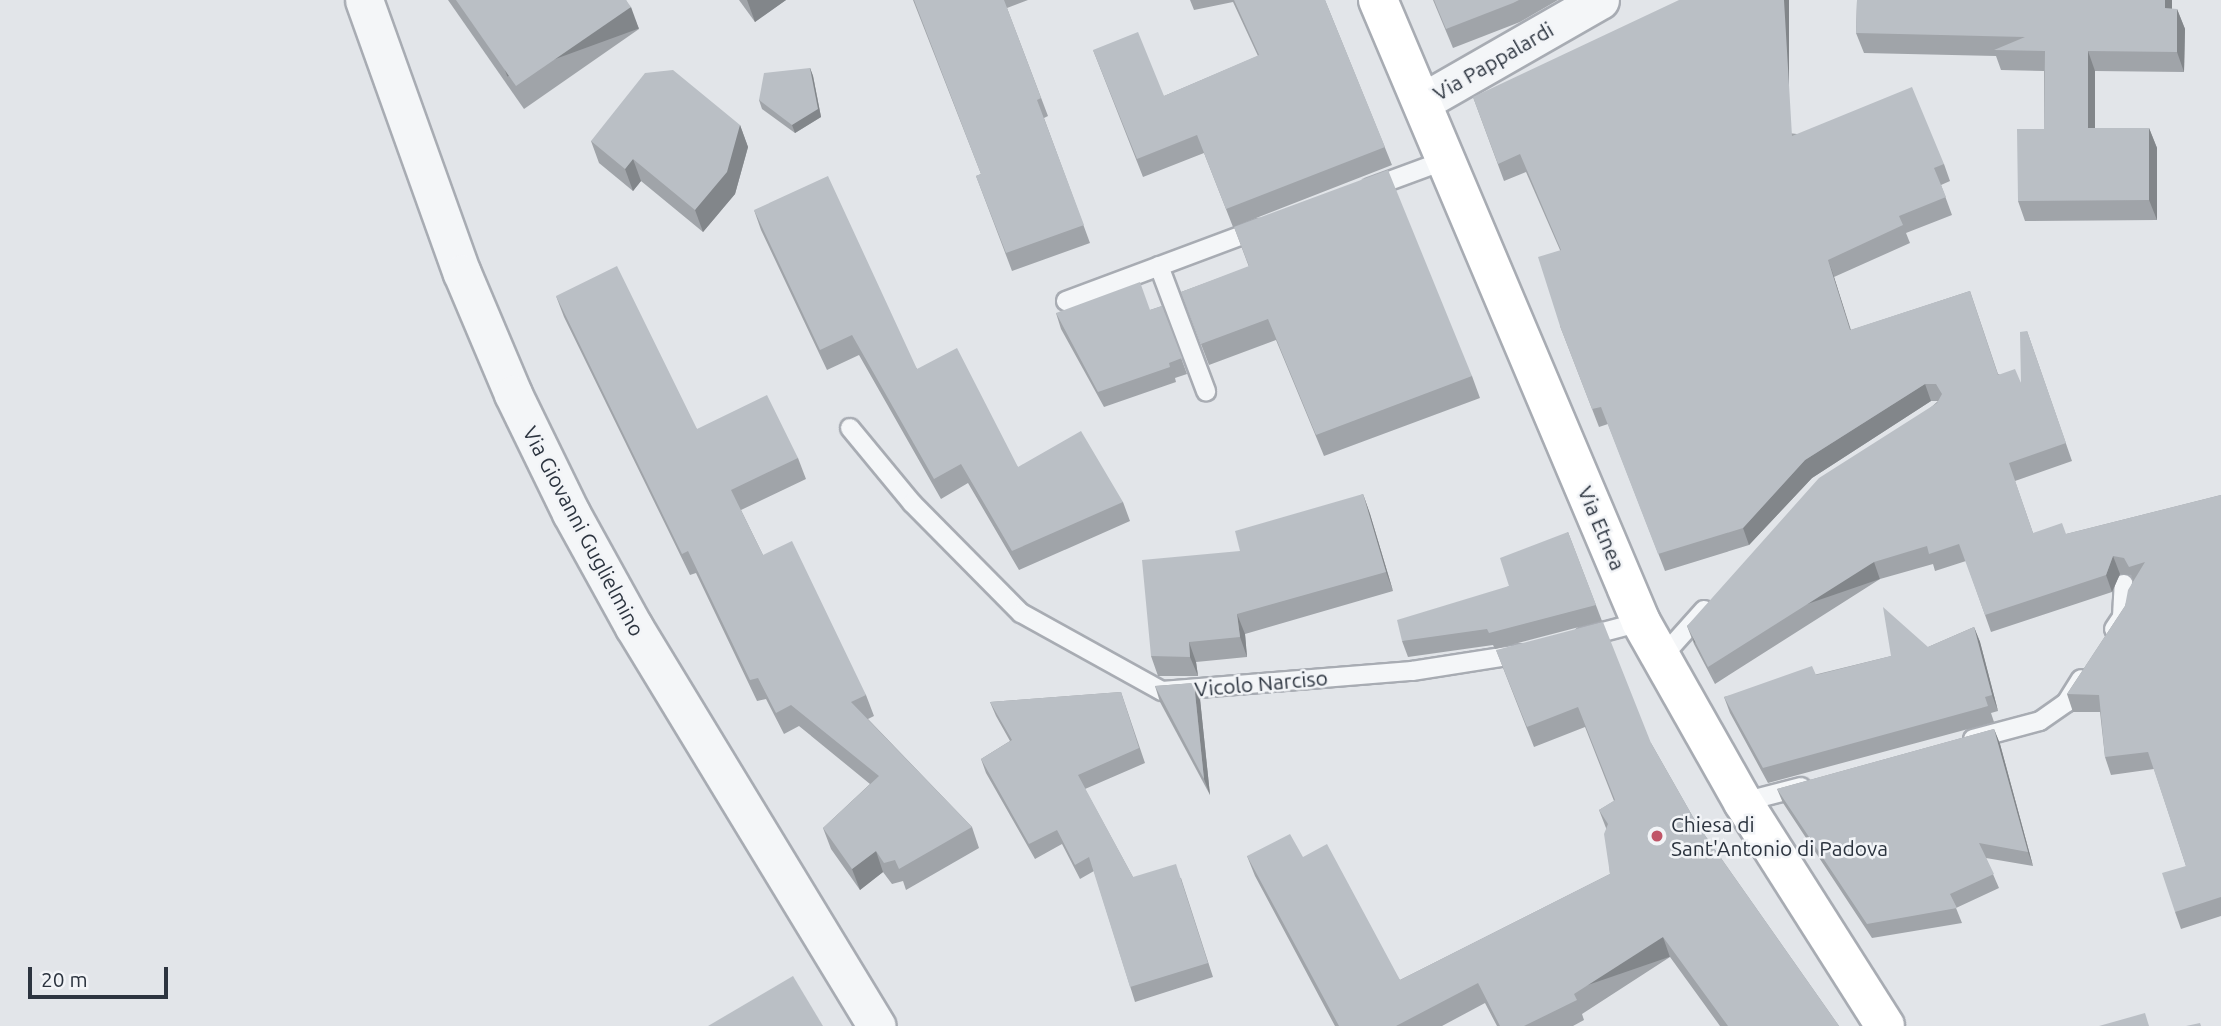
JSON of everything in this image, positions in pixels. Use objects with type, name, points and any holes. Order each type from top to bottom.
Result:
[{"type":"main road","name":"Via Etnea","points":[[1378,0],[1642,622],[1743,802],[1885,1026]]},
{"type":"street","name":"Via Giovanni Guglielmino","points":[[364,0],[462,273],[565,502],[634,627],[877,1026]]},
{"type":"street","name":"Via Pappalardi","points":[[1422,102],[1601,0]]},
{"type":"lane","points":[[1347,197],[1446,160]]},
{"type":"lane","points":[[1066,301],[1272,224]]},
{"type":"lane","points":[[1159,266],[1206,391]]},
{"type":"lane","name":"Vicolo Narciso","points":[[850,428],[912,503],[1021,613],[1162,691],[1412,671],[1536,649]]},
{"type":"lane","points":[[1959,743],[2040,721],[2066,703],[2122,617],[2124,584]]},
{"type":"lane","points":[[1662,657],[1720,592]]},
{"type":"lane","points":[[1563,643],[1642,622]]},
{"type":"lane","points":[[1743,802],[1824,780]]},
{"type":"building","points":[[456,0],[626,0],[631,7],[516,86]]},
{"type":"building","points":[[914,0],[1004,0],[1041,98],[1037,100],[1084,225],[1006,253],[976,176],[981,174]]},
{"type":"building","points":[[1234,0],[1325,0],[1385,147],[1226,209],[1197,135],[1137,159],[1093,50],[1138,32],[1164,96],[1259,55]]},
{"type":"building","points":[[1434,0],[1519,0],[1446,29]]},
{"type":"building","points":[[1679,0],[1784,0],[1792,136],[1912,87],[1944,164],[1934,168],[1946,197],[1899,216],[1903,225],[1828,260],[1850,330],[1970,291],[1998,375],[2015,369],[2021,383],[2020,332],[2027,331],[2066,443],[2009,463],[2033,533],[2062,523],[2066,534],[2221,495],[2221,897],[2175,912],[2162,873],[2186,866],[2148,752],[2105,757],[2099,695],[2067,694],[2125,606],[2128,590],[2145,562],[2129,567],[2124,558],[2113,556],[2106,575],[1985,615],[1959,544],[1929,554],[1927,546],[1874,562],[1708,667],[1687,626],[1819,478],[1937,403],[1942,394],[1936,384],[1925,384],[1805,460],[1743,528],[1658,554],[1601,407],[1592,409],[1560,326],[1538,257],[1561,250],[1520,154],[1498,164],[1473,97]]},
{"type":"building","points":[[1857,0],[2165,0],[2165,8],[2177,9],[2177,52],[2088,51],[2088,128],[2149,128],[2149,200],[2018,201],[2017,129],[2044,129],[2045,51],[1994,50],[2025,37],[1856,33]]},
{"type":"building","points":[[810,68],[818,109],[792,125],[759,100],[764,73]]},
{"type":"building","points":[[673,70],[740,125],[727,172],[695,210],[633,159],[625,169],[591,141],[645,73]]},
{"type":"building","points":[[1388,170],[1472,376],[1316,435],[1268,319],[1201,344],[1181,292],[1249,266],[1234,227]]},
{"type":"building","points":[[828,176],[917,369],[957,348],[1018,467],[1081,431],[1123,502],[1012,551],[961,464],[934,479],[852,335],[820,350],[754,210]]},
{"type":"building","points":[[617,266],[697,429],[767,395],[798,458],[731,490],[763,555],[792,541],[866,695],[851,702],[972,827],[899,869],[895,860],[884,863],[876,851],[852,869],[823,828],[879,776],[791,705],[776,713],[758,678],[750,680],[688,551],[682,554],[556,296]]},
{"type":"building","points":[[1140,282],[1150,310],[1162,306],[1182,358],[1169,363],[1170,367],[1098,392],[1056,313]]},
{"type":"building","points":[[1363,494],[1386,572],[1237,614],[1240,637],[1189,642],[1190,657],[1151,656],[1142,560],[1240,551],[1235,531]]},
{"type":"building","points":[[1568,532],[1596,605],[1489,633],[1487,629],[1402,641],[1397,620],[1509,586],[1500,558]]},
{"type":"building","points":[[1883,607],[1928,647],[1974,627],[1992,695],[1985,697],[1988,706],[1763,768],[1724,697],[1812,666],[1816,675],[1891,656]]},
{"type":"building","points":[[1603,622],[1651,743],[1697,824],[1839,1026],[1728,1026],[1663,937],[1574,994],[1577,1000],[1524,1026],[1500,1026],[1478,983],[1396,1026],[1339,1026],[1247,856],[1290,834],[1303,857],[1327,844],[1400,980],[1610,874],[1604,834],[1608,824],[1599,810],[1615,800],[1578,707],[1527,727],[1496,650]]},
{"type":"building","points":[[1194,683],[1204,779],[1155,686]]},
{"type":"building","points":[[1121,692],[1139,748],[1078,775],[1133,877],[1176,864],[1208,963],[1130,987],[1089,857],[1075,865],[1057,830],[1029,844],[981,759],[1012,740],[990,702]]},
{"type":"building","points":[[1994,729],[2028,852],[1979,843],[1994,874],[1950,894],[1957,908],[1867,924],[1777,789]]},
{"type":"building","points":[[793,976],[823,1026],[708,1026]]},
{"type":"building","points":[[2145,1013],[2149,1026],[2099,1026]]},
{"type":"place","name":"Chiesa di Sant'Antonio di Padova","points":[[1657,836]]}]
